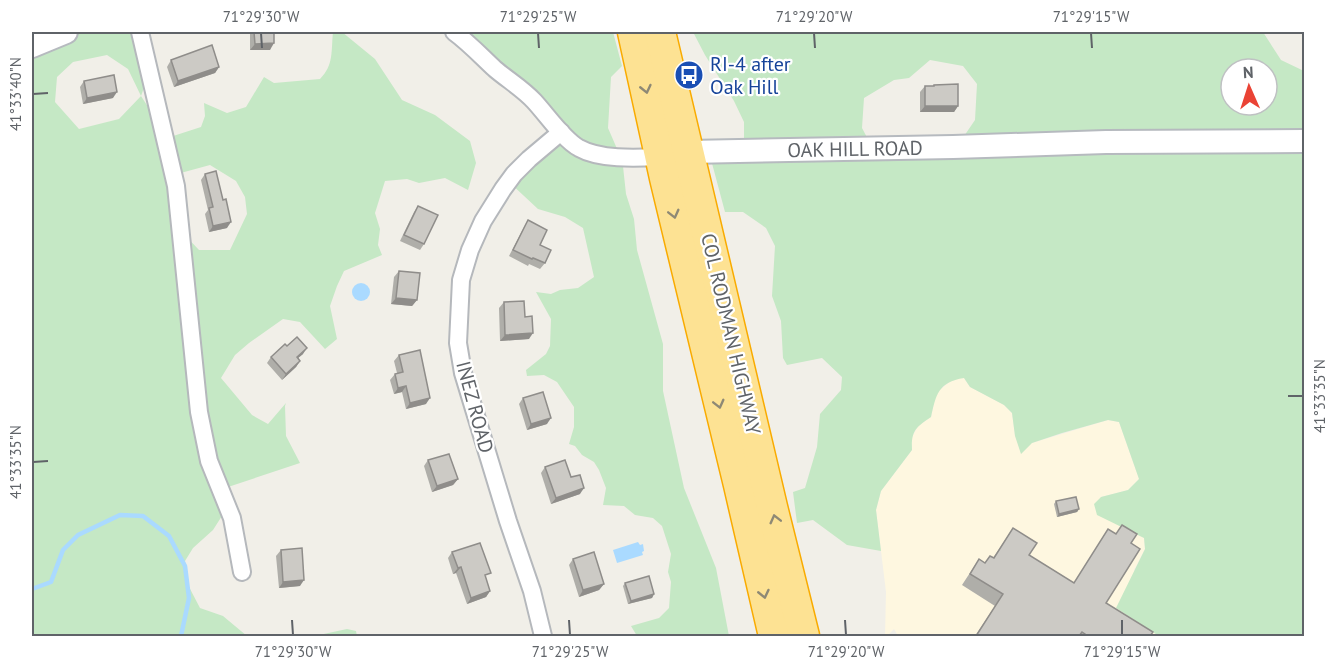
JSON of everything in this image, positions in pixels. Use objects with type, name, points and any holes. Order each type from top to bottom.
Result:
[{"type":"highway","name":"COL RODMAN HIGHWAY","points":[[633,32],[674,154],[767,485],[804,636]]},
{"type":"highway","name":"COL RODMAN HIGHWAY","points":[[660,32],[674,154],[774,636]]},
{"type":"street","points":[[32,46],[66,32]]},
{"type":"street","points":[[140,32],[176,186],[199,412],[209,461],[232,518],[242,572]]},
{"type":"street","name":"OAK HILL ROAD","points":[[454,32],[533,100],[578,148],[597,154],[640,158],[674,154],[1106,142],[1305,141]]},
{"type":"street","name":"INEZ ROAD","points":[[543,636],[532,591],[463,373],[458,343],[461,280],[470,250],[483,221],[514,174],[561,132]]},
{"type":"shaded area","points":[[964,378],[970,387],[1004,405],[1012,413],[1015,436],[1032,443],[1108,420],[1119,422],[1139,479],[1128,490],[1101,497],[1126,528],[1144,538],[1145,549],[1134,570],[1159,636],[898,636],[894,629],[885,636],[886,592],[876,510],[881,491],[912,450],[911,439],[918,426],[931,417],[936,393],[953,379]]},
{"type":"green space","points":[[32,32],[140,32],[150,71],[141,96],[167,138],[201,127],[205,116],[204,103],[227,113],[246,107],[264,77],[274,83],[320,79],[330,63],[333,32],[342,32],[375,59],[402,100],[435,115],[470,141],[476,163],[468,190],[445,178],[419,183],[407,179],[385,181],[375,213],[380,229],[378,245],[382,255],[344,271],[330,306],[337,339],[325,349],[300,322],[283,319],[235,355],[221,378],[252,415],[268,424],[286,403],[286,436],[300,463],[222,489],[227,508],[213,530],[193,548],[185,561],[188,585],[200,608],[223,616],[247,636],[32,636]],"holes":[[[107,55],[128,69],[141,96],[119,119],[79,129],[55,102],[57,77],[73,62]],[[210,165],[236,181],[245,197],[247,214],[230,250],[199,250],[181,231],[177,174]]]},
{"type":"green space","points":[[455,32],[613,32],[622,66],[611,77],[608,128],[622,157],[626,194],[634,219],[637,250],[663,344],[663,391],[684,488],[716,568],[729,636],[637,636],[631,626],[659,618],[669,608],[671,582],[668,572],[671,554],[662,526],[653,518],[635,515],[624,506],[603,505],[606,488],[599,470],[594,462],[582,455],[575,446],[569,444],[574,427],[574,407],[557,382],[544,375],[527,376],[526,370],[546,354],[550,346],[551,319],[536,292],[551,294],[560,290],[578,288],[594,277],[583,228],[565,217],[538,209],[509,182],[557,133]]},
{"type":"green space","points":[[693,32],[1263,32],[1281,60],[1304,71],[1304,636],[1159,636],[1116,608],[1145,549],[1144,538],[1097,515],[1094,504],[1101,497],[1128,490],[1139,479],[1119,422],[1108,420],[1062,433],[1032,443],[1021,454],[1015,436],[1012,413],[1004,405],[970,387],[964,378],[943,386],[937,396],[931,417],[918,427],[912,438],[912,450],[881,491],[876,510],[881,551],[847,545],[813,520],[797,523],[793,492],[805,488],[817,447],[820,414],[841,390],[842,377],[822,358],[787,365],[783,358],[781,321],[772,296],[775,246],[766,228],[743,212],[725,212],[709,152],[744,149],[744,122]],"holes":[[[930,60],[963,66],[977,84],[975,120],[958,145],[871,145],[862,128],[864,98],[894,80],[909,78]]]},
{"type":"green space","points":[[347,629],[356,631],[357,636],[269,636],[319,635]]},
{"type":"water","points":[[361,283],[367,286],[370,292],[367,298],[361,301],[355,298],[352,292],[355,286]]},
{"type":"water","points":[[638,542],[640,545],[643,544],[643,555],[617,563],[613,550]]},
{"type":"building","points":[[254,32],[274,32],[274,43],[255,44]]},
{"type":"building","points":[[212,45],[219,67],[178,81],[171,60]]},
{"type":"building","points":[[114,75],[117,92],[87,98],[84,81]]},
{"type":"building","points":[[958,84],[958,106],[925,106],[925,86]]},
{"type":"building","points":[[216,171],[231,222],[213,226],[209,208],[213,207],[205,174]]},
{"type":"building","points":[[418,206],[438,215],[424,244],[404,235]]},
{"type":"building","points":[[528,220],[547,230],[540,245],[551,250],[545,263],[513,250]]},
{"type":"building","points":[[399,271],[420,273],[417,300],[396,298]]},
{"type":"building","points":[[524,301],[525,317],[532,316],[533,333],[505,335],[504,302]]},
{"type":"building","points":[[297,337],[307,348],[297,357],[300,361],[286,374],[271,357]]},
{"type":"building","points":[[420,350],[430,398],[410,403],[406,386],[398,388],[395,374],[403,372],[399,355]]},
{"type":"building","points":[[543,392],[551,418],[531,424],[523,398]]},
{"type":"building","points":[[449,454],[458,479],[437,486],[428,460]]},
{"type":"building","points":[[565,460],[571,477],[580,475],[584,488],[556,498],[545,467]]},
{"type":"building","points":[[1076,497],[1079,509],[1059,514],[1056,501]]},
{"type":"building","points":[[1122,525],[1137,534],[1131,543],[1140,549],[1106,603],[1153,632],[1150,636],[1088,636],[1082,632],[1079,636],[976,636],[1003,594],[970,574],[979,559],[985,563],[990,556],[994,558],[1013,528],[1037,543],[1029,555],[1074,583],[1108,529],[1116,534]]},
{"type":"building","points":[[480,543],[491,573],[485,575],[490,591],[471,598],[461,567],[458,568],[452,552]]},
{"type":"building","points":[[302,548],[304,580],[283,582],[281,550]]},
{"type":"building","points":[[594,552],[604,584],[583,590],[573,559]]},
{"type":"building","points":[[649,576],[654,594],[631,601],[625,583]]},
{"type":"waterway","points":[[32,589],[51,582],[63,550],[78,535],[120,515],[143,516],[169,536],[185,566],[189,598],[181,636]]},
{"type":"place","name":"RI-4 after Oak Hill","points":[[689,75]]}]
